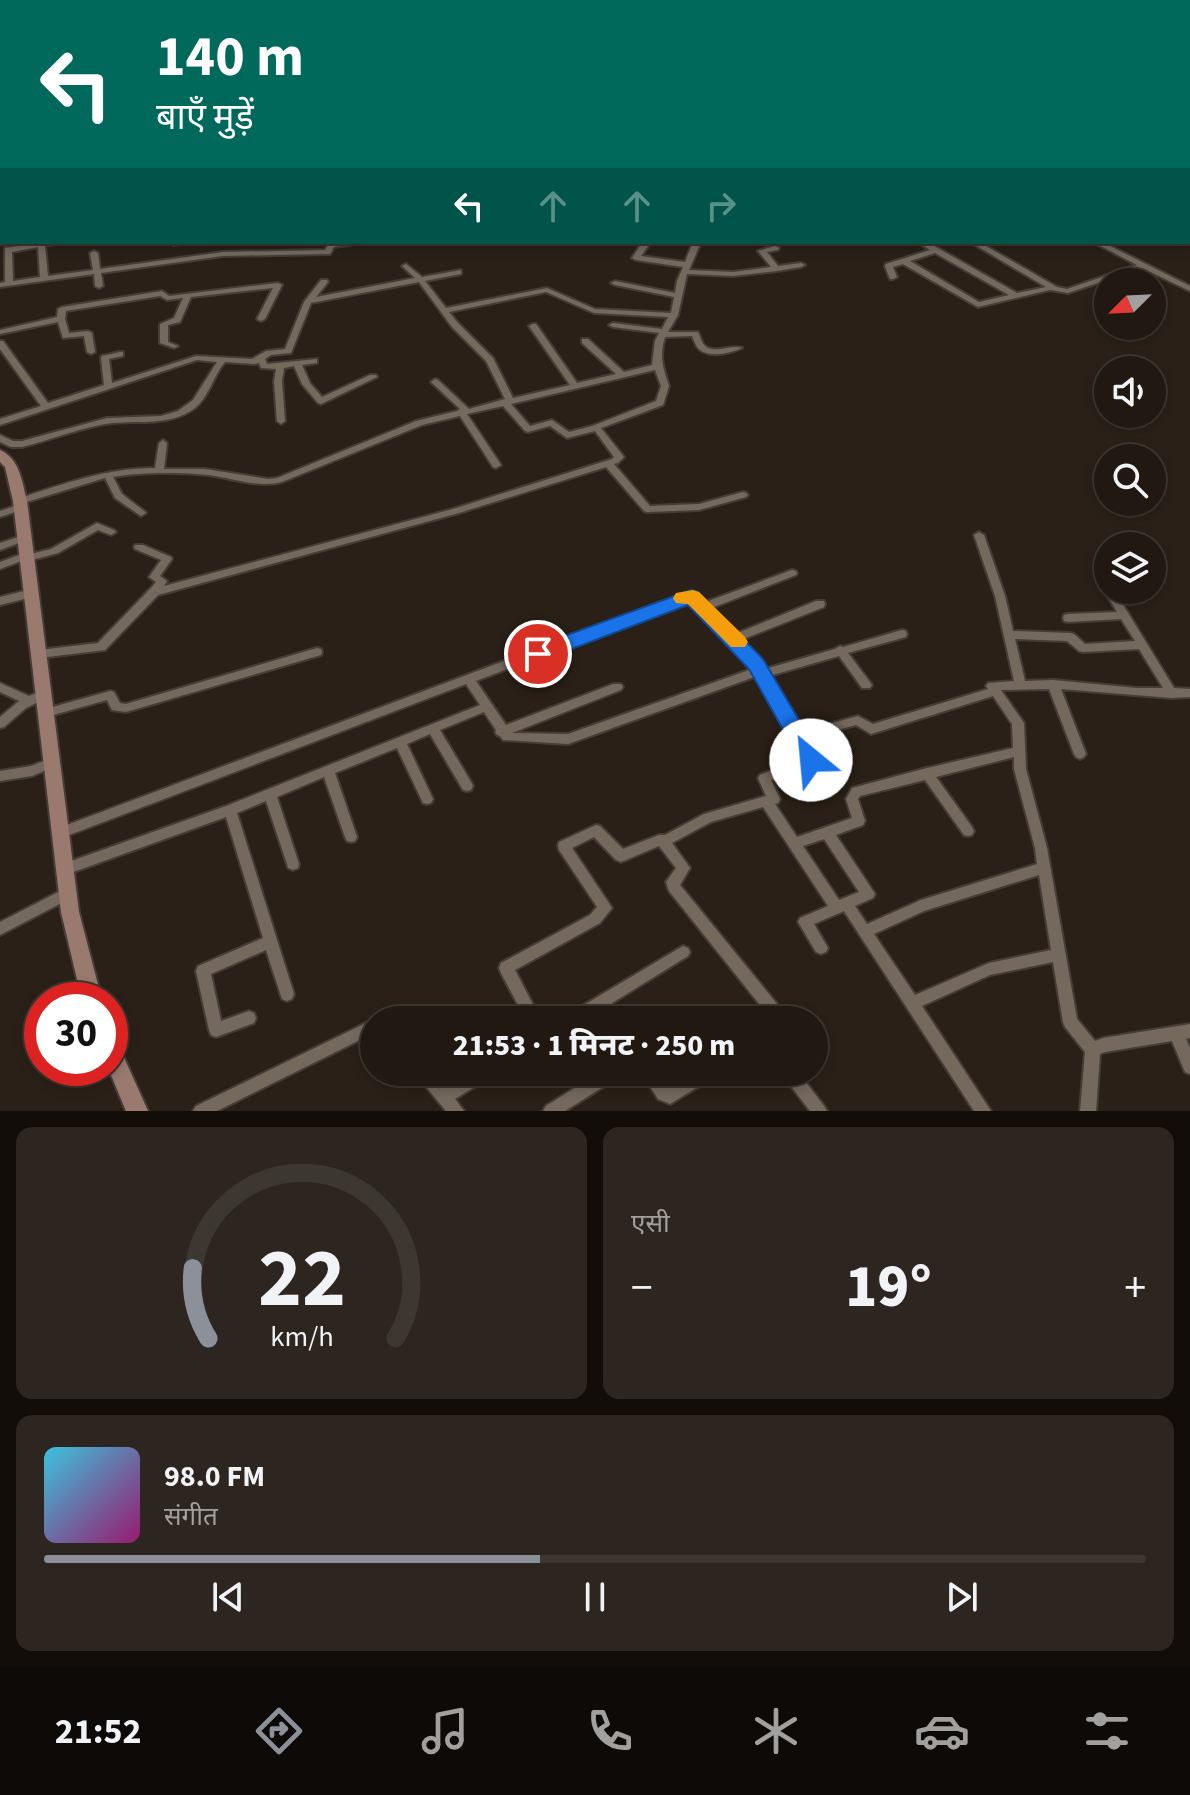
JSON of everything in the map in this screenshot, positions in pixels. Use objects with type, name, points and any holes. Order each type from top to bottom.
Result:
[{"type":"street","points":[[47,244],[4,248],[5,284],[98,269],[235,253],[327,252],[333,244]]},
{"type":"street","points":[[406,266],[490,360],[507,400],[528,429],[550,423],[567,435],[596,428],[660,403],[665,386],[658,366],[662,333],[674,315],[696,244]]},
{"type":"street","points":[[926,244],[1016,296]]},
{"type":"street","points":[[977,244],[1055,289]]},
{"type":"street","points":[[1101,244],[1190,289]]},
{"type":"street","points":[[41,245],[44,277]]},
{"type":"street","points":[[644,246],[636,258],[687,269],[733,274],[801,265]]},
{"type":"street","points":[[775,248],[762,251],[777,269]]},
{"type":"street","points":[[893,277],[889,267],[936,250]]},
{"type":"street","points":[[94,253],[99,286]]},
{"type":"street","points":[[904,261],[975,305],[1055,289],[1069,291],[1143,265]]},
{"type":"street","points":[[309,301],[458,272]]},
{"type":"street","points":[[0,422],[196,358],[262,360],[271,353],[289,350],[309,301],[324,282]]},
{"type":"street","points":[[615,283],[678,296]]},
{"type":"street","points":[[91,352],[88,333],[66,336],[61,319],[62,309],[162,293],[167,298],[278,285],[261,319]]},
{"type":"street","points":[[444,311],[547,290],[594,311],[674,315]]},
{"type":"street","points":[[174,346],[164,343],[164,324],[177,320],[188,295]]},
{"type":"street","points":[[0,332],[61,319]]},
{"type":"street","points":[[613,325],[662,333],[695,334],[701,347],[711,352],[738,348]]},
{"type":"street","points":[[533,326],[576,387]]},
{"type":"street","points":[[585,341],[623,376]]},
{"type":"street","points":[[2,348],[46,406]]},
{"type":"street","points":[[108,386],[105,358],[120,354]]},
{"type":"street","points":[[0,438],[16,445],[103,421],[153,421],[170,417],[194,405],[208,376],[223,360]]},
{"type":"street","points":[[262,360],[264,366],[314,361]]},
{"type":"street","points":[[297,364],[306,384],[321,401],[373,377]]},
{"type":"street","points":[[280,366],[281,421]]},
{"type":"street","points":[[0,514],[24,501],[107,474],[159,470],[205,472],[268,482],[296,474],[419,423],[658,366]]},
{"type":"street","points":[[435,382],[464,411],[496,465]]},
{"type":"street","points":[[154,592],[468,508],[619,457],[596,428]]},
{"type":"street","points":[[159,470],[163,443]]},
{"type":"street","points":[[0,454],[11,466],[24,501],[31,552],[32,593],[46,654],[37,697],[0,724]]},
{"type":"street","points":[[608,463],[647,509],[699,507],[743,495]]},
{"type":"street","points":[[107,474],[118,496],[141,513]]},
{"type":"street","points":[[0,566],[97,526],[111,532]]},
{"type":"street","points":[[979,535],[1000,596],[1020,684]]},
{"type":"street","points":[[0,547],[31,552]]},
{"type":"street","points":[[46,654],[101,647],[154,592],[162,581],[154,577],[168,560],[139,547]]},
{"type":"street","points":[[704,607],[792,573]]},
{"type":"street","points":[[0,601],[32,593]]},
{"type":"street","points":[[71,829],[685,597],[693,597],[734,638],[761,672],[799,735],[798,741],[811,762],[764,778],[774,797],[766,801],[708,818],[621,856],[596,830],[564,846],[605,908],[595,919],[506,968],[526,1006]]},
{"type":"street","points":[[734,638],[820,604]]},
{"type":"street","points":[[1117,604],[1172,694]]},
{"type":"street","points":[[1068,618],[1124,615]]},
{"type":"street","points":[[469,680],[501,732],[513,738],[563,741],[761,672],[902,634]]},
{"type":"street","points":[[1008,635],[1070,637],[1083,648],[1143,645]]},
{"type":"street","points":[[840,650],[866,685]]},
{"type":"street","points":[[55,711],[110,695],[116,707],[126,708],[317,652]]},
{"type":"street","points":[[1088,1111],[1093,1050],[1070,1022],[1056,955],[1044,868],[1019,751],[1017,720],[994,692],[994,684],[1053,684],[1190,693]]},
{"type":"street","points":[[1053,684],[1080,754]]},
{"type":"street","points":[[0,687],[37,697],[55,711]]},
{"type":"street","points":[[501,732],[617,687]]},
{"type":"street","points":[[799,735],[858,720],[871,729],[994,692]]},
{"type":"street","points":[[76,865],[270,795],[486,707]]},
{"type":"street","points":[[55,711],[52,763],[71,829],[76,865],[68,893],[88,982]]},
{"type":"street","points":[[433,729],[467,786]]},
{"type":"street","points":[[400,742],[427,799]]},
{"type":"street","points":[[794,844],[859,821],[853,794],[1019,751]]},
{"type":"street","points":[[0,776],[28,772],[52,763]]},
{"type":"street","points":[[328,771],[351,837]]},
{"type":"street","points":[[927,773],[968,831]]},
{"type":"street","points":[[270,795],[293,864]]},
{"type":"street","points":[[766,801],[841,906],[865,931],[983,1111]]},
{"type":"street","points":[[230,810],[287,994]]},
{"type":"street","points":[[821,948],[805,922],[868,894],[827,832]]},
{"type":"street","points":[[663,839],[684,868],[673,882],[674,887],[770,1006]]},
{"type":"street","points":[[865,931],[921,906],[1044,868]]},
{"type":"street","points":[[0,929],[68,893]]},
{"type":"street","points":[[249,1018],[216,1030],[203,971],[271,941]]},
{"type":"street","points":[[596,1006],[683,952]]},
{"type":"street","points":[[913,1003],[989,969],[1056,955]]},
{"type":"street","points":[[603,1002],[605,1006]]},
{"type":"street","points":[[1093,1050],[1103,1045],[1184,1032],[1190,1067]]},
{"type":"street","points":[[201,1111],[360,1033]]},
{"type":"street","points":[[124,1086],[132,1109]]},
{"type":"street","points":[[435,1086],[456,1111]]},
{"type":"street","points":[[444,1097],[462,1086]]},
{"type":"street","points":[[551,1111],[591,1086]]},
{"type":"street","points":[[659,1086],[667,1096],[684,1086]]},
{"type":"street","points":[[800,1086],[819,1111]]},
{"type":"slow traffic","points":[[683,598],[693,597],[738,642]]},
{"type":"route","points":[[538,654],[691,596],[724,627],[756,664],[811,760]]}]
